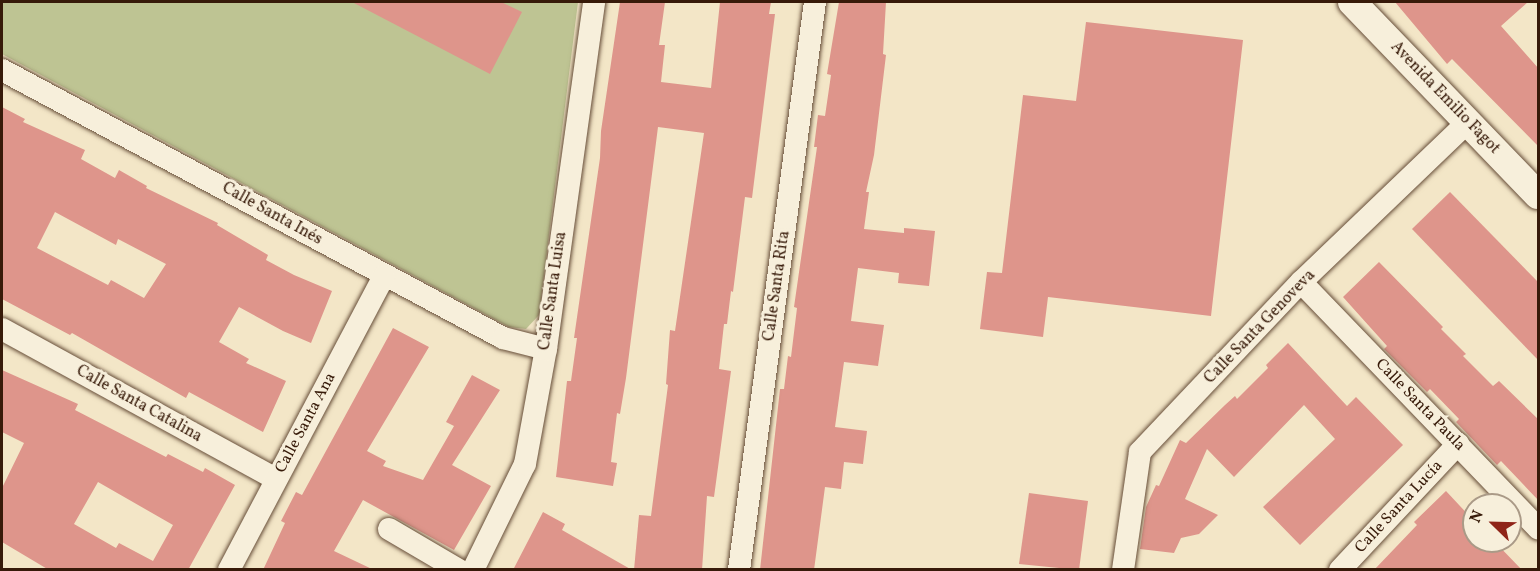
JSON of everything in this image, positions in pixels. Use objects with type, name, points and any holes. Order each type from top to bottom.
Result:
[{"type":"street","name":"Calle Santa Luisa","points":[[473,570],[525,464],[546,350],[594,2]]},
{"type":"street","name":"Calle Santa Rita","points":[[739,570],[815,2]]},
{"type":"street","name":"Avenida Emilio Fagot","points":[[1352,2],[1539,195]]},
{"type":"street","name":"Calle Santa Inés","points":[[2,70],[503,338],[546,350]]},
{"type":"street","name":"Calle Santa Genoveva","points":[[1123,570],[1140,452],[1301,282],[1468,122]]},
{"type":"street","name":"Calle Santa Ana","points":[[229,570],[384,276]]},
{"type":"street","name":"Calle Santa Paula","points":[[1301,282],[1539,528]]},
{"type":"street","name":"Calle Santa Catalina","points":[[2,329],[276,479]]},
{"type":"street","name":"Calle Santa Lucía","points":[[1340,570],[1458,444]]},
{"type":"street","points":[[389,530],[459,570]]},
{"type":"green space","points":[[2,2],[578,2],[539,315],[526,329],[509,327],[2,54]]},
{"type":"building","points":[[352,2],[501,2],[522,12],[490,74]]},
{"type":"building","points":[[620,2],[665,2],[659,45],[665,45],[661,82],[711,88],[720,2],[771,2],[769,14],[775,14],[752,198],[745,197],[733,292],[731,291],[727,324],[724,324],[719,369],[731,371],[714,497],[707,496],[702,570],[634,570],[639,515],[651,516],[668,385],[666,384],[670,330],[675,331],[704,133],[658,127],[626,378],[620,414],[617,413],[611,462],[617,463],[613,486],[556,477],[567,381],[571,381],[577,338],[574,338]]},
{"type":"building","points":[[839,2],[886,2],[883,54],[886,55],[874,155],[866,192],[869,192],[864,229],[904,233],[904,228],[935,231],[929,286],[898,283],[899,273],[858,268],[851,321],[884,325],[878,366],[844,362],[835,427],[867,431],[863,464],[844,462],[841,489],[825,487],[814,570],[760,570],[780,389],[784,389],[788,356],[791,357],[797,308],[794,307],[817,147],[814,147],[818,115],[825,116],[831,75],[827,74]]},
{"type":"building","points":[[1395,2],[1528,2],[1501,26],[1539,69],[1539,147],[1452,59],[1447,64]]},
{"type":"building","points":[[1086,22],[1243,40],[1211,316],[1048,297],[1043,337],[980,329],[987,272],[1002,273],[1023,95],[1076,101]]},
{"type":"building","points":[[2,107],[25,119],[23,122],[85,150],[81,159],[115,178],[119,170],[147,186],[146,188],[218,223],[217,225],[268,255],[266,260],[332,291],[311,343],[239,307],[219,342],[249,359],[246,363],[286,381],[263,432],[189,392],[186,398],[72,333],[70,335],[2,299]],"holes":[[[55,212],[116,245],[118,239],[166,264],[144,298],[111,280],[108,285],[37,248]]]},
{"type":"building","points":[[1450,192],[1539,283],[1539,361],[1412,229]]},
{"type":"building","points":[[1379,262],[1443,327],[1441,329],[1466,354],[1463,356],[1493,386],[1499,381],[1539,420],[1539,501],[1501,461],[1497,465],[1456,422],[1459,419],[1430,389],[1427,392],[1384,349],[1387,346],[1343,297]]},
{"type":"building","points":[[393,328],[429,347],[367,451],[386,461],[383,466],[423,480],[454,426],[446,422],[472,375],[500,390],[452,465],[491,486],[454,550],[363,500],[334,551],[374,570],[263,570],[285,523],[281,521],[296,492],[302,495]]},
{"type":"building","points":[[1288,343],[1347,406],[1356,397],[1403,445],[1300,545],[1263,507],[1335,439],[1304,405],[1234,477],[1207,449],[1185,499],[1218,515],[1199,534],[1181,538],[1174,553],[1140,549],[1146,507],[1156,485],[1159,486],[1180,440],[1186,443],[1235,396],[1237,399],[1268,368],[1266,365]]},
{"type":"building","points":[[2,370],[78,404],[75,410],[166,457],[168,454],[203,472],[205,468],[235,485],[188,570],[49,570],[2,542],[2,488],[24,443],[2,432]],"holes":[[[98,482],[173,525],[153,561],[119,543],[116,548],[74,524]]]},
{"type":"building","points":[[1446,491],[1462,508],[1462,553],[1506,553],[1522,570],[1374,570],[1417,525],[1414,522]]},
{"type":"building","points":[[1029,493],[1088,501],[1079,570],[1019,564]]},
{"type":"building","points":[[543,512],[565,524],[562,530],[632,570],[513,570]]}]
